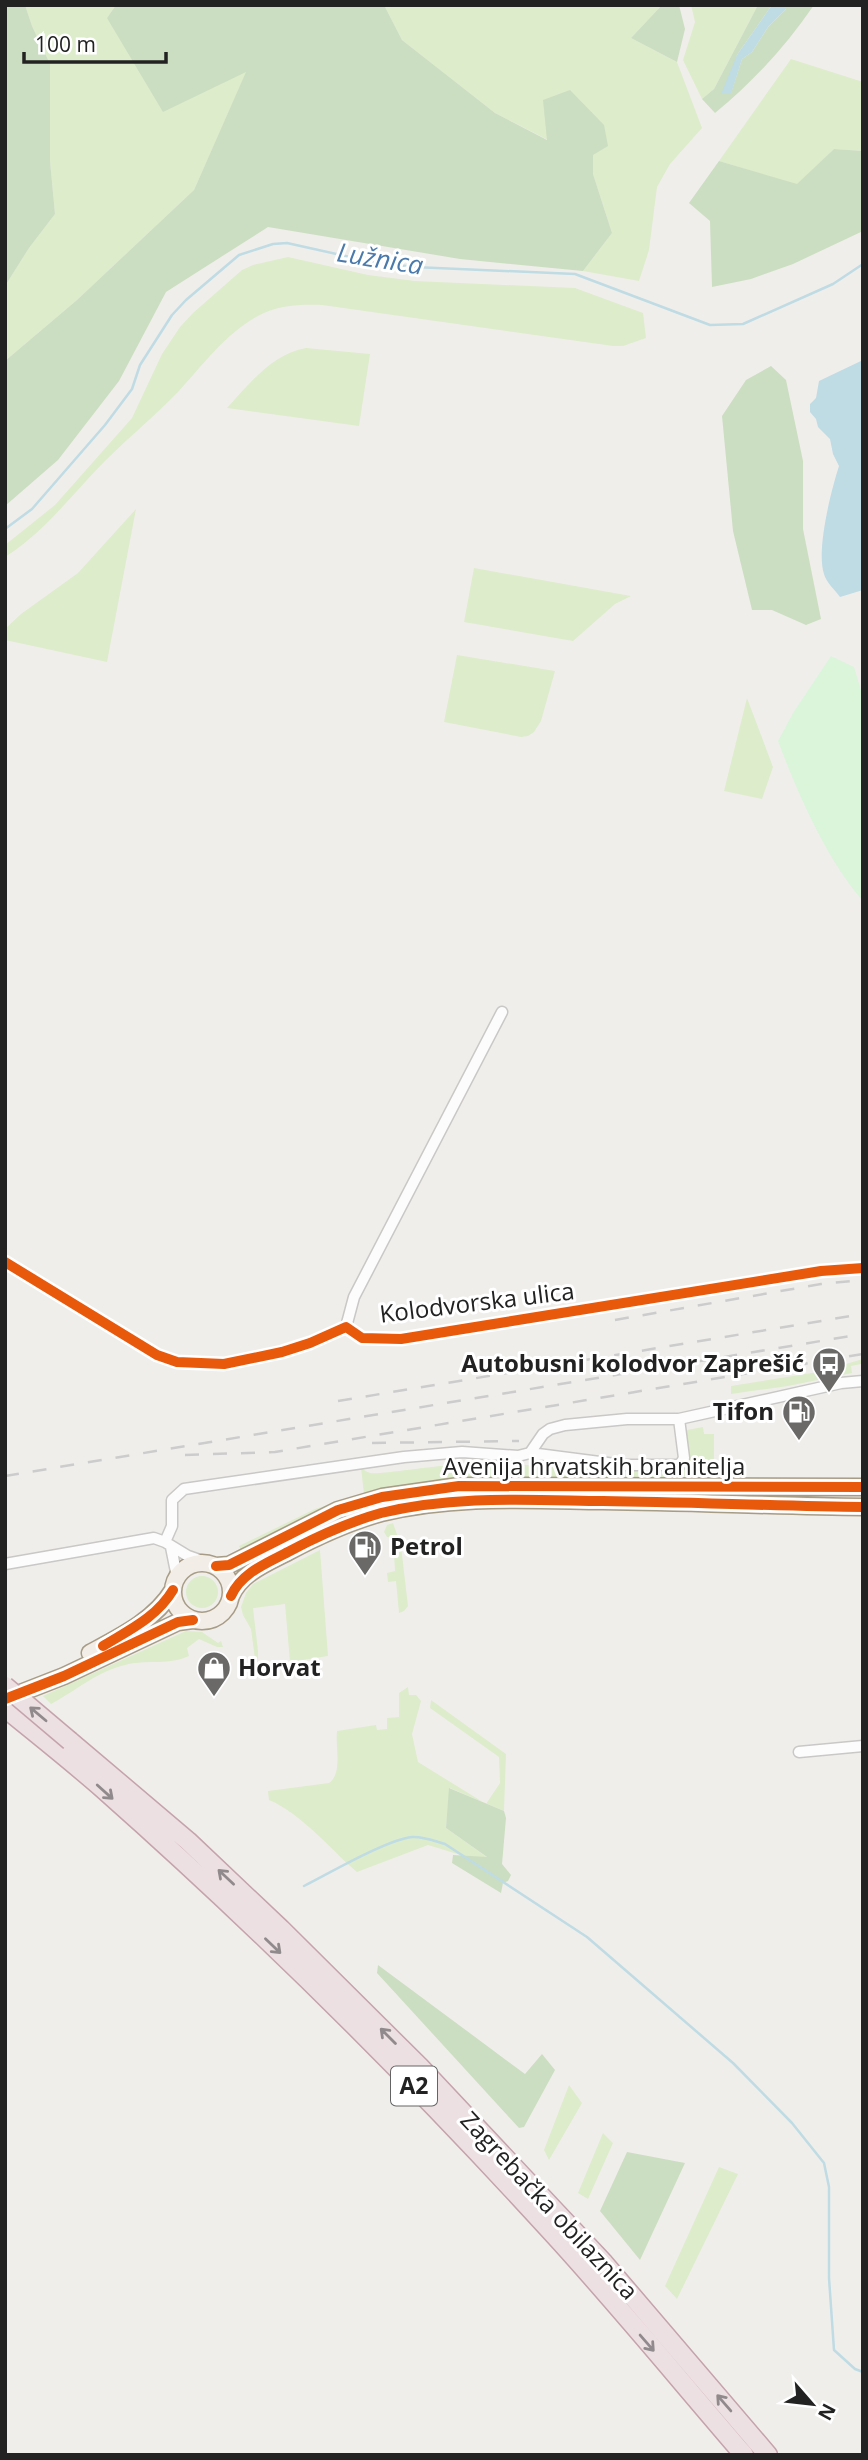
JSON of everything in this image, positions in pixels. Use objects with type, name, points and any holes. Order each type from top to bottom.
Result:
[{"type":"highway","name":"Zagrebačka obilaznica","points":[[5,1688],[188,1841],[420,2067],[604,2263],[768,2455]]},
{"type":"highway","name":"Zagrebačka obilaznica","points":[[5,1708],[101,1788],[272,1945],[416,2088],[555,2236],[744,2455]]},
{"type":"main road","name":"Avenija hrvatskih branitelja","points":[[212,1565],[229,1564],[338,1510],[382,1497],[458,1486],[863,1488]]},
{"type":"main road","name":"Avenija hrvatskih branitelja","points":[[231,1596],[239,1582],[255,1570],[335,1529],[381,1513],[433,1503],[527,1500],[863,1507]]},
{"type":"main road","points":[[5,1688],[77,1659],[162,1607],[175,1583],[190,1565],[212,1565],[228,1579],[231,1596],[220,1615],[207,1621],[178,1622],[76,1670],[5,1699]]},
{"type":"main road","points":[[175,1583],[176,1605],[193,1620]]},
{"type":"street","name":"Kolodvorska ulica","points":[[346,1327],[354,1297],[502,1012]]},
{"type":"street","name":"Kolodvorska ulica","points":[[5,1262],[157,1355],[177,1362],[224,1364],[282,1352],[346,1327]]},
{"type":"street","name":"Kolodvorska ulica","points":[[346,1327],[362,1338],[401,1339],[821,1271],[863,1268]]},
{"type":"street","points":[[530,1453],[543,1434],[550,1429],[627,1419],[679,1419],[841,1383],[863,1381]]},
{"type":"street","points":[[175,1583],[168,1544],[172,1526],[172,1500],[176,1493],[184,1489],[404,1457],[462,1452],[518,1455],[530,1453],[623,1465],[680,1465],[684,1458],[679,1419]]},
{"type":"street","points":[[5,1564],[154,1538],[212,1565]]},
{"type":"street","points":[[799,1752],[863,1746]]},
{"type":"green space","points":[[5,5],[25,5],[50,64],[50,161],[55,214],[5,286]]},
{"type":"green space","points":[[25,5],[116,5],[107,18],[247,71],[194,190],[77,300],[5,361],[5,286],[55,214],[50,161],[50,64]]},
{"type":"green space","points":[[116,5],[384,5],[402,40],[495,113],[547,140],[543,100],[570,90],[604,125],[608,146],[593,155],[593,174],[612,233],[583,271],[460,259],[268,227],[166,292],[119,381],[58,460],[5,506],[5,361],[77,300],[194,190],[246,72],[163,112],[107,18]]},
{"type":"green space","points":[[384,5],[662,5],[631,38],[677,62],[702,128],[670,164],[657,187],[649,250],[639,281],[583,271],[612,233],[593,174],[593,155],[548,140],[495,113],[402,40]]},
{"type":"green space","points":[[662,5],[679,5],[685,29],[677,62],[631,38]]},
{"type":"green space","points":[[691,5],[758,5],[714,89],[702,99],[683,60],[695,22]]},
{"type":"green space","points":[[758,5],[772,5],[737,55],[731,93],[742,59],[752,52],[768,27],[786,9],[786,5],[814,5],[769,62],[715,113],[702,99],[714,89]]},
{"type":"green space","points":[[791,59],[863,82],[863,151],[834,149],[797,185],[719,161]]},
{"type":"green space","points":[[834,149],[863,151],[863,231],[793,264],[751,279],[712,287],[710,221],[689,203],[719,161],[797,184]]},
{"type":"green space","points":[[288,257],[368,275],[415,281],[575,288],[643,313],[646,338],[623,346],[613,346],[322,305],[271,310],[251,320],[228,338],[46,524],[5,557],[5,545],[55,505],[132,418],[162,354],[193,313],[242,270]]},
{"type":"green space","points":[[306,348],[370,354],[359,426],[227,408],[272,363]]},
{"type":"green space","points":[[771,366],[786,380],[803,461],[803,529],[821,619],[806,625],[772,610],[752,610],[733,531],[722,416],[746,380]]},
{"type":"green space","points":[[136,509],[107,662],[5,640],[5,629],[21,614],[78,573]]},
{"type":"green space","points":[[474,568],[631,596],[615,604],[573,641],[464,622]]},
{"type":"green space","points":[[457,655],[555,671],[541,721],[534,732],[521,737],[444,722]]},
{"type":"green space","points":[[831,656],[854,667],[863,697],[863,901],[825,846],[794,782],[778,741]]},
{"type":"green space","points":[[747,698],[773,767],[762,799],[724,791]]},
{"type":"green space","points":[[863,1359],[863,1368],[861,1364],[851,1366],[852,1373],[731,1394],[731,1386],[818,1372]]},
{"type":"green space","points":[[703,1427],[704,1434],[714,1434],[714,1463],[721,1465],[716,1471],[705,1476],[641,1478],[323,1511],[241,1550],[239,1546],[315,1509],[364,1494],[361,1468],[369,1473],[474,1465],[685,1469],[687,1430]]},
{"type":"green space","points":[[393,1523],[401,1546],[408,1606],[399,1613],[396,1581],[388,1582],[387,1573],[395,1571],[393,1537],[387,1537],[384,1532],[387,1525]]},
{"type":"green space","points":[[320,1550],[328,1656],[290,1662],[285,1604],[253,1608],[258,1681],[251,1629],[241,1607],[246,1593],[253,1584]]},
{"type":"green space","points":[[202,1576],[213,1581],[218,1592],[213,1603],[202,1608],[191,1603],[186,1592],[191,1581]]},
{"type":"green space","points":[[186,1631],[202,1632],[218,1643],[221,1641],[223,1647],[199,1639],[187,1648],[189,1656],[182,1659],[118,1667],[51,1704],[43,1696]]},
{"type":"green space","points":[[408,1687],[409,1695],[416,1695],[421,1701],[412,1734],[418,1762],[483,1802],[450,1788],[446,1828],[488,1858],[464,1856],[428,1845],[357,1872],[293,1814],[269,1800],[268,1791],[329,1783],[336,1773],[337,1731],[376,1725],[377,1730],[387,1729],[387,1718],[399,1717],[399,1693]]},
{"type":"green space","points":[[431,1700],[506,1754],[504,1811],[486,1803],[500,1783],[499,1757],[430,1708]]},
{"type":"green space","points":[[449,1788],[504,1811],[506,1818],[502,1864],[511,1875],[508,1881],[503,1883],[501,1893],[452,1863],[453,1855],[487,1857],[446,1828]]},
{"type":"green space","points":[[378,1965],[525,2074],[542,2054],[555,2070],[524,2127],[519,2128],[377,1973]]},
{"type":"green space","points":[[569,2085],[582,2103],[549,2160],[544,2150]]},
{"type":"green space","points":[[603,2133],[613,2143],[588,2199],[578,2193]]},
{"type":"green space","points":[[627,2152],[685,2163],[640,2260],[600,2211]]},
{"type":"green space","points":[[719,2167],[738,2174],[677,2299],[665,2286]]},
{"type":"water","points":[[772,5],[786,5],[786,9],[768,27],[752,52],[742,59],[731,94],[721,94],[737,55]]},
{"type":"water","points":[[863,360],[863,590],[840,597],[825,577],[822,563],[823,536],[839,466],[830,439],[818,427],[810,412],[810,404],[816,398],[819,381]]},
{"type":"waterway","name":"Lužnica","points":[[5,529],[32,509],[105,425],[132,389],[140,365],[172,315],[186,300],[239,255],[273,244],[287,243],[368,261],[414,267],[575,274],[710,325],[743,324],[833,284],[863,264]]},
{"type":"waterway","points":[[304,1886],[373,1850],[401,1839],[420,1837],[445,1844],[587,1937],[733,2063],[792,2123],[824,2163],[829,2187],[829,2278],[834,2350],[855,2369],[863,2372]]},
{"type":"railway","points":[[615,1320],[821,1284],[863,1280]]},
{"type":"railway","points":[[338,1401],[863,1314]]},
{"type":"railway","points":[[5,1476],[863,1334]]},
{"type":"railway","points":[[185,1455],[275,1452],[863,1354]]},
{"type":"railway","points":[[372,1443],[519,1441]]},
{"type":"cycle path","points":[[5,1262],[157,1355],[177,1362],[224,1364],[282,1352],[346,1327],[362,1338],[401,1339],[821,1271],[863,1268]]},
{"type":"cycle path","points":[[216,1566],[229,1565],[338,1510],[382,1497],[459,1486],[863,1487]]},
{"type":"cycle path","points":[[231,1596],[241,1581],[263,1565],[334,1530],[381,1513],[436,1503],[519,1500],[863,1507]]},
{"type":"cycle path","points":[[103,1646],[151,1615],[173,1590]]},
{"type":"cycle path","points":[[5,1699],[64,1676],[178,1622],[193,1620]]},
{"type":"place","name":"Autobusni kolodvor Zaprešić","points":[[829,1394]]},
{"type":"place","name":"Tifon","points":[[799,1442]]},
{"type":"place","name":"Petrol","points":[[365,1577]]},
{"type":"place","name":"Horvat","points":[[214,1698]]}]
